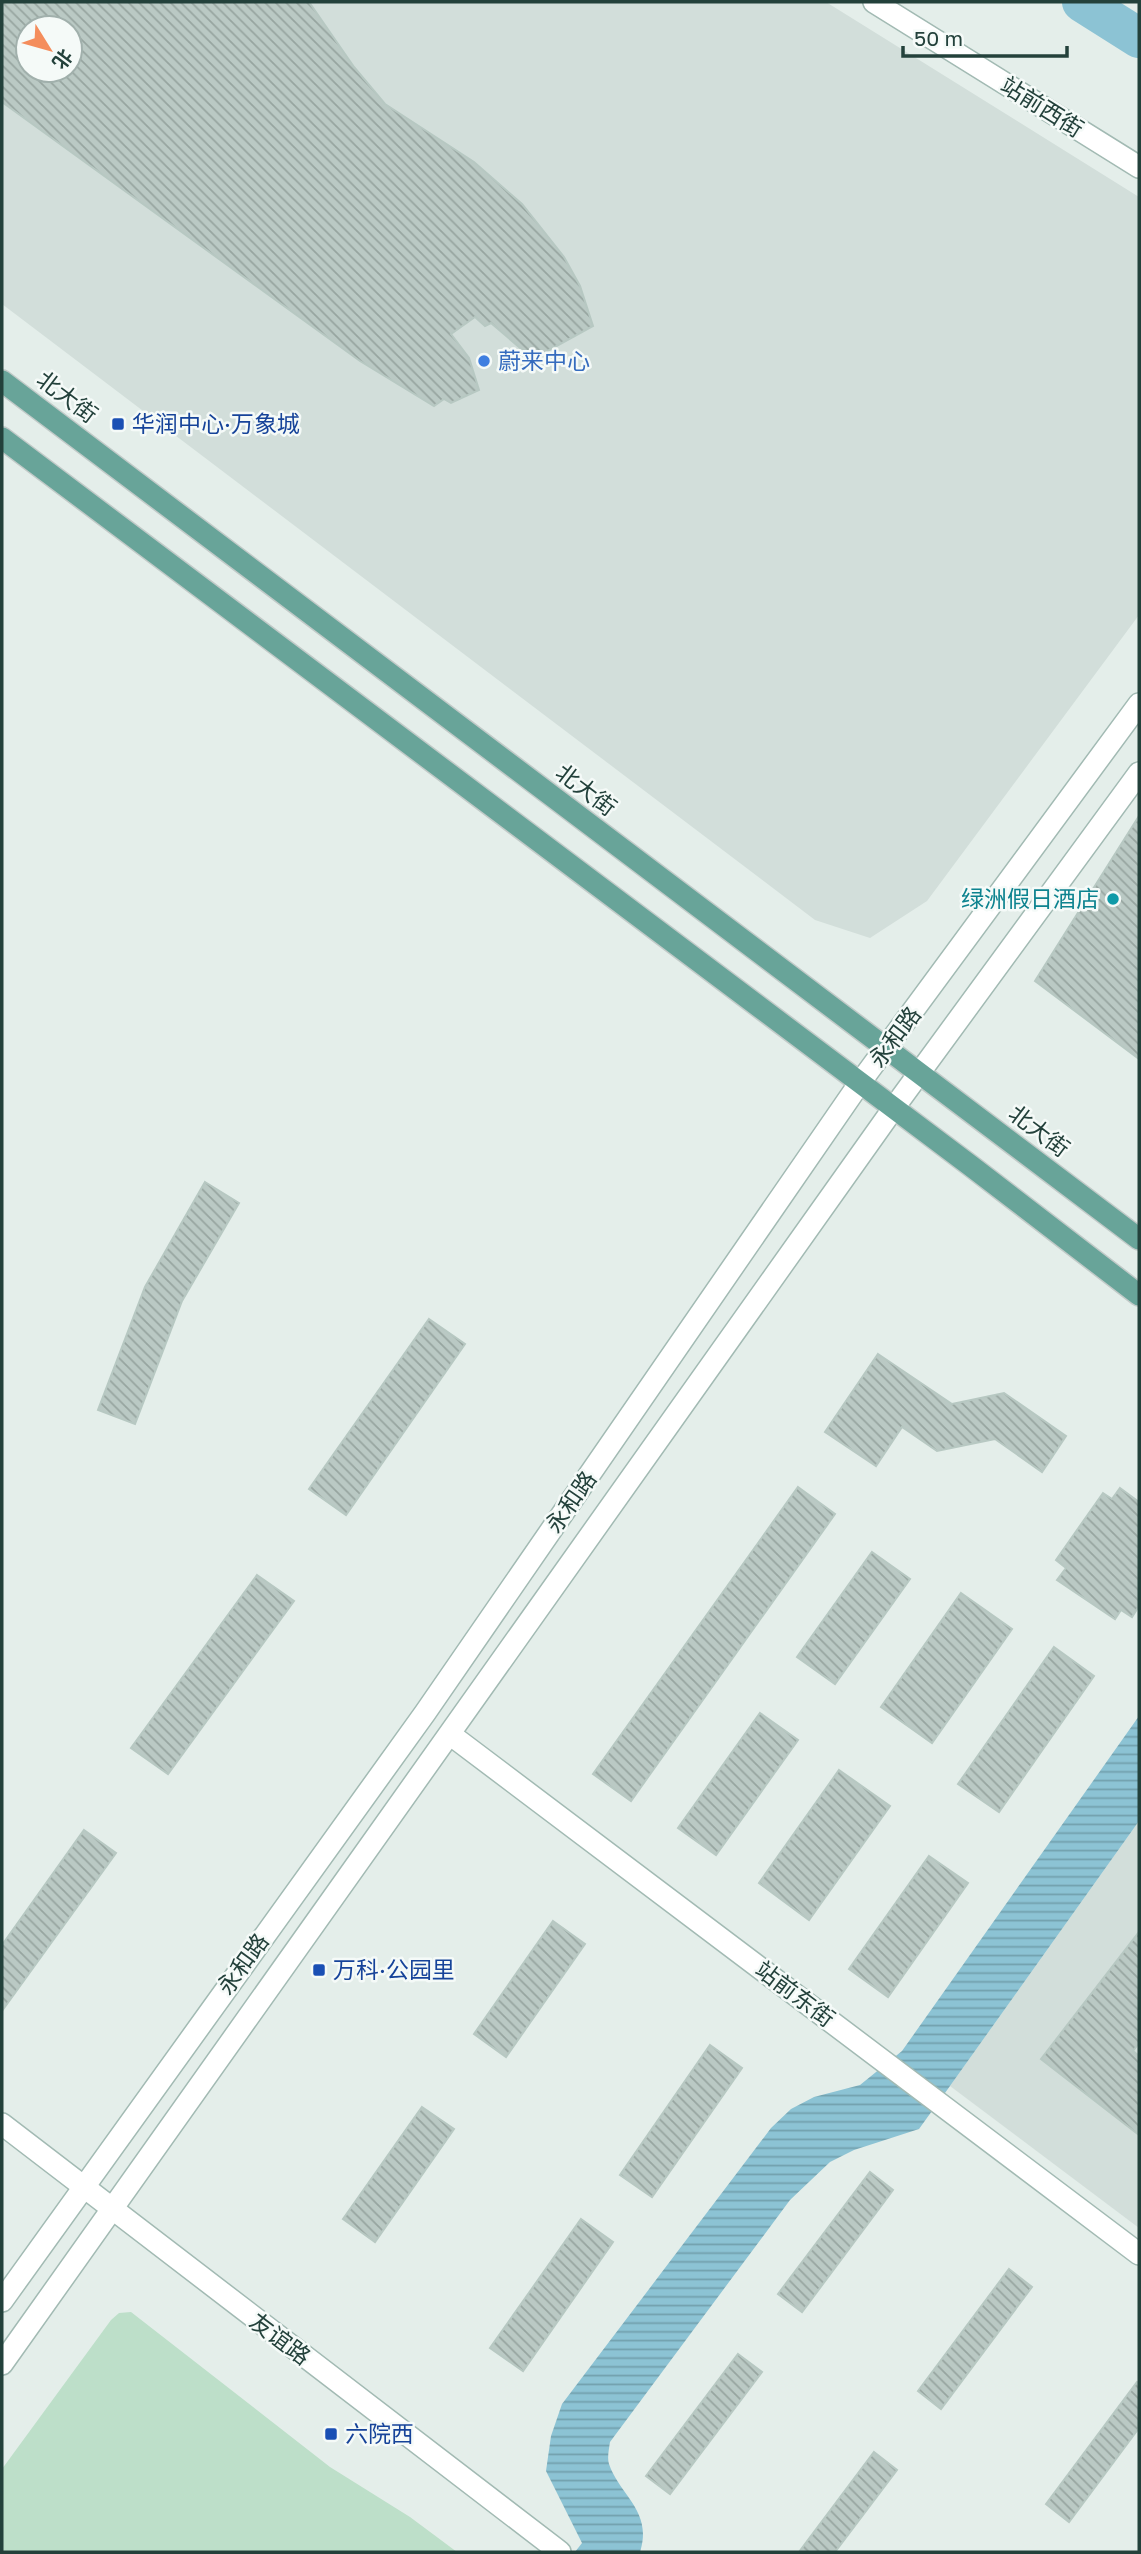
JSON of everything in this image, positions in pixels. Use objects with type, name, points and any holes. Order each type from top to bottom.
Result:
[{"type":"main road","name":"站前西街","points":[[874,2],[1139,167]]},
{"type":"main road","name":"北大街","points":[[2,382],[1139,1240]]},
{"type":"main road","points":[[2,438],[1139,1295]]},
{"type":"main road","name":"永和路","points":[[2,2301],[425,1713],[859,1084],[1139,704]]},
{"type":"main road","name":"永和路","points":[[2,2364],[893,1109],[1139,773]]},
{"type":"main road","name":"站前东街","points":[[451,1735],[1139,2254]]},
{"type":"main road","name":"友谊路","points":[[2,2124],[83,2185],[111,2211],[558,2551]]},
{"type":"shaded area","points":[[2,2],[826,2],[1139,197],[1139,615],[927,901],[870,938],[815,920],[2,304]]},
{"type":"shaded area","points":[[1139,1821],[1139,2228],[950,2086]]},
{"type":"green space","points":[[131,2312],[330,2467],[410,2517],[457,2552],[2,2552],[2,2469],[111,2320],[119,2313]]},
{"type":"water","points":[[1139,1716],[1139,1821],[919,2129],[854,2150],[830,2162],[790,2200],[610,2442],[609,2464],[634,2505],[642,2525],[640,2552],[575,2552],[582,2543],[546,2471],[551,2436],[562,2404],[771,2128],[791,2109],[814,2097],[860,2085],[902,2051]]},
{"type":"building","points":[[2,2],[309,2],[354,67],[385,104],[474,162],[522,204],[564,257],[580,286],[593,326],[533,359],[491,323],[485,326],[475,317],[451,334],[469,358],[479,390],[451,403],[444,399],[434,406],[360,361],[2,102]]},
{"type":"building","name":"绿洲假日酒店","points":[[1139,816],[1139,1059],[1035,981]]},
{"type":"building","points":[[205,1182],[239,1203],[182,1301],[135,1424],[98,1410],[145,1287]]},
{"type":"building","points":[[429,1319],[465,1344],[346,1515],[309,1489]]},
{"type":"building","points":[[878,1354],[952,1404],[1004,1393],[1066,1436],[1042,1472],[995,1439],[937,1451],[902,1427],[876,1466],[825,1432]]},
{"type":"building","points":[[798,1487],[835,1514],[631,1801],[593,1774]]},
{"type":"building","points":[[1120,1488],[1139,1502],[1139,1606],[1132,1617],[1121,1610],[1115,1619],[1057,1580],[1066,1568],[1056,1560],[1103,1493],[1112,1499]]},
{"type":"building","points":[[872,1552],[910,1579],[835,1684],[797,1657]]},
{"type":"building","points":[[257,1575],[294,1601],[168,1774],[131,1748]]},
{"type":"building","points":[[961,1593],[1012,1629],[932,1743],[881,1707]]},
{"type":"building","points":[[1054,1647],[1094,1676],[999,1812],[958,1784]]},
{"type":"building","points":[[760,1713],[798,1740],[716,1855],[678,1828]]},
{"type":"building","points":[[839,1770],[890,1806],[809,1920],[759,1883]]},
{"type":"building","points":[[84,1830],[116,1853],[2,2011],[2,1945]]},
{"type":"building","points":[[929,1856],[968,1883],[888,1997],[849,1969]]},
{"type":"building","points":[[553,1921],[585,1944],[506,2057],[474,2034]]},
{"type":"building","points":[[1139,1932],[1139,2043],[1133,2051],[1139,2056],[1139,2135],[1041,2059]]},
{"type":"building","points":[[710,2045],[742,2068],[652,2197],[620,2175]]},
{"type":"building","points":[[422,2107],[454,2129],[375,2242],[343,2219]]},
{"type":"building","points":[[870,2172],[893,2190],[802,2312],[778,2294]]},
{"type":"building","points":[[581,2219],[613,2242],[523,2371],[490,2348]]},
{"type":"building","points":[[1009,2269],[1032,2287],[941,2409],[918,2391]]},
{"type":"building","points":[[738,2354],[762,2372],[670,2494],[646,2476]]},
{"type":"building","points":[[1137,2382],[1139,2428],[1069,2522],[1046,2504]]},
{"type":"building","points":[[874,2452],[897,2470],[835,2552],[799,2552]]},
{"type":"waterway","points":[[1082,2],[1139,38]]},
{"type":"place","name":"蔚来中心","points":[[484,361]]},
{"type":"place","name":"华润中心·万象城","points":[[118,424]]},
{"type":"place","name":"绿洲假日酒店","points":[[1113,899]]},
{"type":"place","name":"万科·公园里","points":[[319,1970]]},
{"type":"place","name":"六院西","points":[[331,2434]]}]
